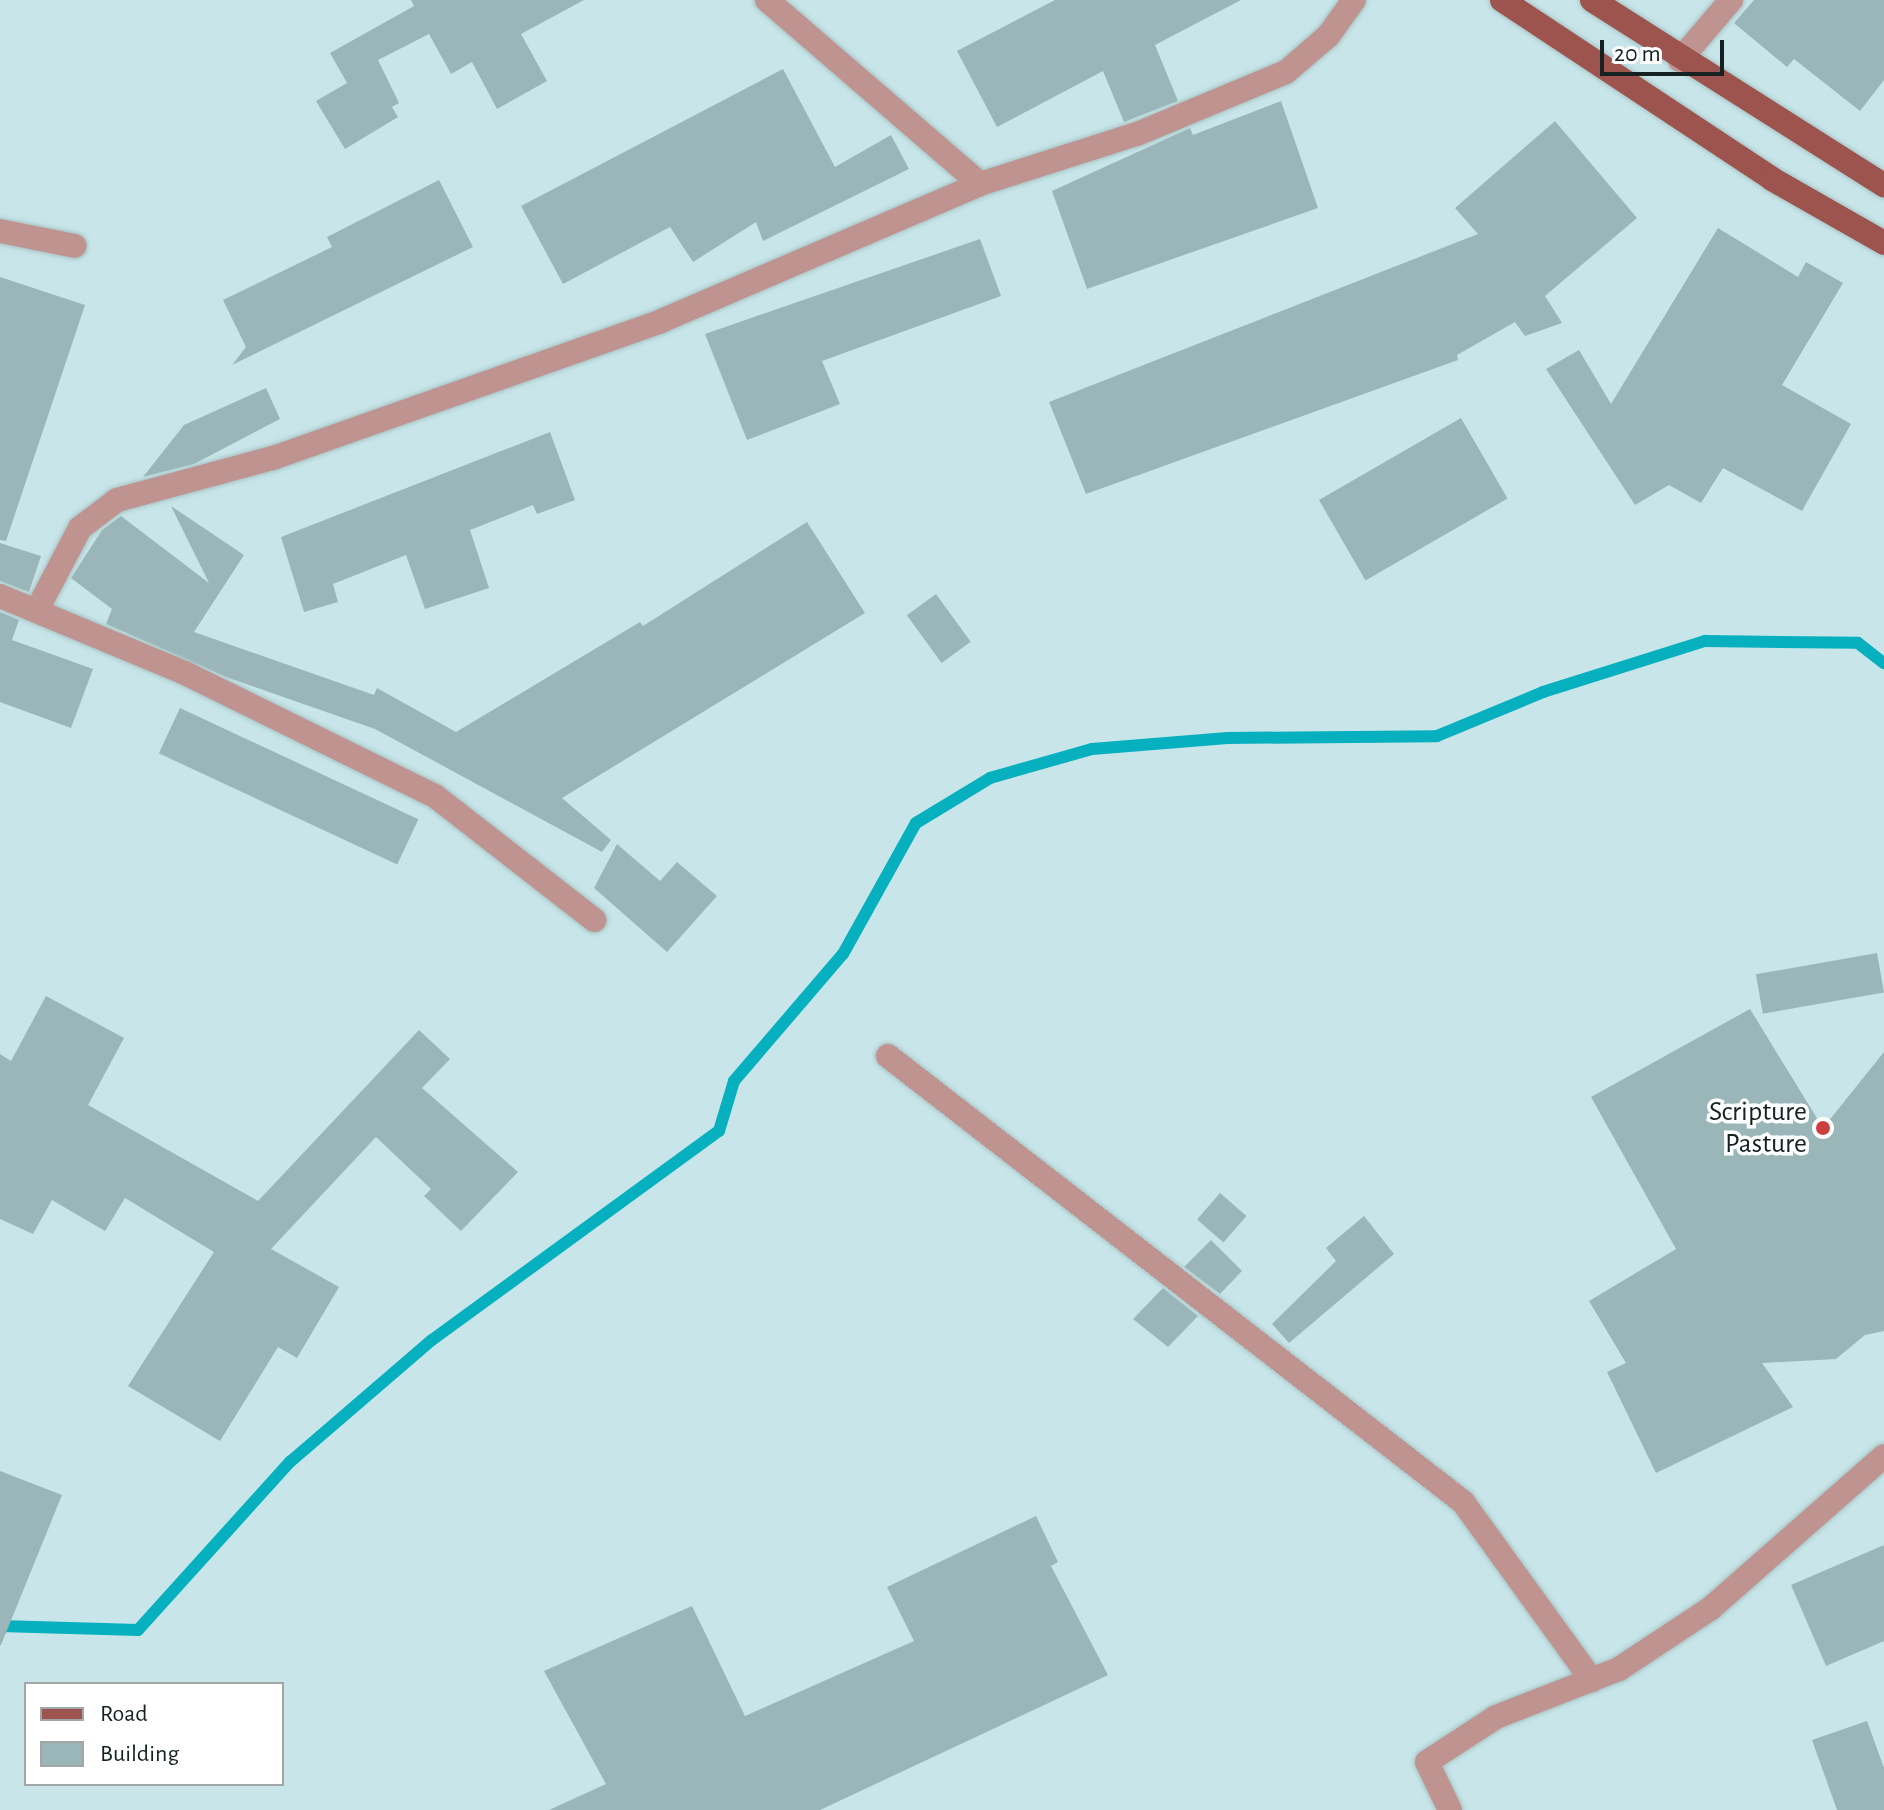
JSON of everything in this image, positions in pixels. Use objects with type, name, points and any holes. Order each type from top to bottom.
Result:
[{"type":"main road","points":[[1502,0],[1772,179],[1884,243]]},
{"type":"main road","points":[[1592,0],[1680,60],[1884,185]]},
{"type":"street","points":[[767,0],[980,184]]},
{"type":"street","points":[[38,608],[80,528],[117,500],[273,458],[661,321],[980,184],[1137,134],[1286,72],[1328,36],[1354,0]]},
{"type":"street","points":[[1680,60],[1731,0]]},
{"type":"street","points":[[0,231],[75,246]]},
{"type":"street","points":[[0,596],[38,608],[435,796],[594,920]]},
{"type":"street","points":[[888,1056],[1463,1502],[1592,1680]]},
{"type":"street","points":[[1450,1810],[1427,1762],[1496,1717],[1592,1680],[1711,1608],[1884,1456]]},
{"type":"building","points":[[411,0],[584,0],[521,34],[547,81],[497,109],[472,62],[451,74],[429,34],[378,60],[399,103],[392,107],[398,117],[345,149],[316,101],[347,83],[330,53],[414,6]]},
{"type":"building","points":[[1055,0],[1241,0],[1155,45],[1178,101],[1124,122],[1103,71],[997,127],[957,51]]},
{"type":"building","points":[[1754,0],[1884,0],[1884,80],[1860,111],[1794,59],[1787,67],[1734,23]]},
{"type":"building","points":[[783,69],[835,167],[891,135],[909,169],[763,241],[756,222],[693,262],[670,227],[563,284],[521,206]]},
{"type":"building","points":[[1281,101],[1318,208],[1087,289],[1052,191],[1190,128],[1193,135]]},
{"type":"building","points":[[1555,121],[1637,218],[1545,296],[1562,323],[1525,336],[1515,322],[1457,355],[1458,360],[1086,494],[1049,402],[1478,234],[1455,208]]},
{"type":"building","points":[[439,180],[473,247],[232,365],[246,347],[223,300],[332,247],[327,237]]},
{"type":"building","points":[[1718,228],[1798,277],[1806,262],[1843,283],[1782,385],[1851,424],[1802,511],[1723,468],[1701,503],[1669,485],[1635,505],[1546,369],[1579,350],[1611,404]]},
{"type":"building","points":[[980,239],[1001,296],[822,361],[840,404],[747,440],[705,334]]},
{"type":"building","points":[[0,277],[85,305],[6,541],[0,540]]},
{"type":"building","points":[[266,388],[280,419],[194,464],[143,477],[184,425]]},
{"type":"building","points":[[1461,418],[1508,499],[1365,581],[1319,500]]},
{"type":"building","points":[[550,432],[575,500],[537,514],[533,505],[470,530],[489,588],[425,609],[406,555],[333,584],[338,602],[304,612],[281,537]]},
{"type":"building","points":[[171,506],[244,555],[194,632],[374,695],[377,688],[456,732],[640,622],[643,626],[807,522],[865,613],[562,798],[611,840],[602,852],[375,729],[226,677],[106,624],[112,609],[71,578],[102,530],[121,516],[209,583]]},
{"type":"building","points":[[0,543],[41,556],[29,592],[0,581]]},
{"type":"building","points":[[936,594],[971,642],[942,663],[907,615]]},
{"type":"building","points":[[0,612],[19,620],[12,640],[93,669],[71,728],[0,702]]},
{"type":"building","points":[[180,708],[418,819],[397,864],[159,753]]},
{"type":"building","points":[[617,844],[660,881],[677,862],[717,896],[667,952],[594,888]]},
{"type":"building","points":[[1877,953],[1884,992],[1763,1014],[1756,974]]},
{"type":"building","points":[[46,996],[124,1038],[88,1105],[258,1201],[419,1030],[450,1059],[422,1088],[518,1172],[461,1231],[424,1196],[431,1189],[376,1137],[271,1249],[339,1287],[297,1358],[278,1347],[220,1441],[128,1386],[214,1252],[125,1198],[105,1231],[52,1200],[33,1234],[0,1219],[0,1054],[11,1061]]},
{"type":"building","points":[[1750,1009],[1823,1128],[1884,1052],[1884,1331],[1865,1335],[1836,1359],[1762,1363],[1793,1407],[1656,1473],[1607,1372],[1626,1363],[1589,1301],[1676,1249],[1591,1097]]},
{"type":"building","points":[[1220,1193],[1246,1216],[1223,1242],[1197,1219]]},
{"type":"building","points":[[1364,1216],[1394,1254],[1289,1343],[1272,1324],[1336,1261],[1326,1248]]},
{"type":"building","points":[[1211,1240],[1242,1271],[1220,1294],[1184,1267]]},
{"type":"building","points":[[1163,1288],[1198,1316],[1168,1347],[1133,1319]]},
{"type":"building","points":[[0,1471],[62,1495],[1,1645],[0,1645]]},
{"type":"building","points":[[1036,1516],[1058,1562],[1051,1566],[1108,1675],[820,1810],[549,1810],[606,1784],[544,1671],[692,1606],[745,1716],[914,1641],[887,1587]]},
{"type":"building","points":[[1884,1545],[1884,1641],[1826,1666],[1791,1585]]},
{"type":"building","points":[[1867,1721],[1884,1768],[1884,1810],[1837,1810],[1812,1740]]},
{"type":"waterway","points":[[0,1626],[138,1630],[290,1462],[432,1340],[719,1131],[734,1081],[843,954],[916,823],[990,778],[1092,749],[1228,738],[1437,736],[1543,692],[1705,641],[1858,643],[1884,663]]},
{"type":"place","name":"Scripture Pasture","points":[[1823,1128]]}]
